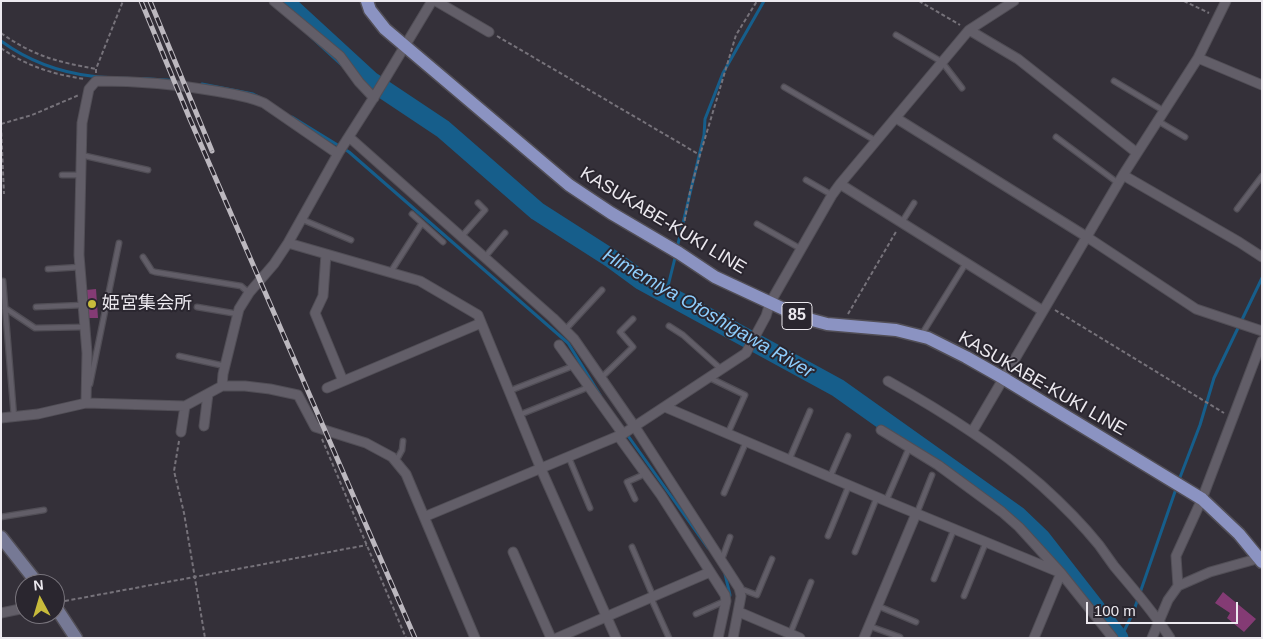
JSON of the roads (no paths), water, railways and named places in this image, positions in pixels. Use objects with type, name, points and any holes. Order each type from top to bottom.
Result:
[{"type":"main road","name":"KASUKABE-KUKI LINE","points":[[367,1],[370,10],[403,49],[569,185],[611,213],[679,253],[715,277],[801,317],[828,324],[883,328],[920,336],[928,338],[966,357],[1004,378],[1202,499],[1240,534],[1261,559]]},
{"type":"street","points":[[274,1],[340,56],[359,82],[375,96]]},
{"type":"street","points":[[222,386],[238,314],[249,293],[274,264],[288,243],[338,153],[432,1]]},
{"type":"street","points":[[436,1],[489,32]]},
{"type":"street","points":[[424,517],[621,435],[746,353],[766,316],[770,303],[840,184],[969,30],[1014,1]]},
{"type":"street","points":[[972,432],[1136,153],[1198,58],[1226,1]]},
{"type":"street","points":[[969,30],[1018,59],[1136,153]]},
{"type":"street","points":[[1198,58],[1262,85]]},
{"type":"street","points":[[86,403],[87,353],[80,267],[80,175],[82,123],[89,88],[96,81],[162,83],[252,98],[264,103],[338,153]]},
{"type":"street","points":[[896,118],[1087,237],[1196,309],[1262,331]]},
{"type":"street","points":[[348,138],[462,236],[574,339],[739,588],[741,596],[733,638]]},
{"type":"street","points":[[1121,179],[1239,242],[1262,257]]},
{"type":"street","points":[[840,184],[966,263],[1045,308]]},
{"type":"street","points":[[288,243],[420,281],[478,315],[542,469],[616,638]]},
{"type":"street","points":[[326,254],[324,296],[315,313],[343,381]]},
{"type":"street","points":[[327,388],[481,322]]},
{"type":"street","points":[[1178,586],[1176,556],[1202,499],[1262,340]]},
{"type":"street","points":[[559,345],[621,435],[725,595],[726,601],[718,638]]},
{"type":"street","points":[[888,380],[972,432],[1041,485],[1099,545],[1159,619],[1170,638]]},
{"type":"street","points":[[1,418],[38,414],[86,403],[185,406],[222,386],[253,387],[298,395],[315,427],[366,443],[392,457],[406,474],[476,638]]},
{"type":"street","points":[[204,426],[208,394]]},
{"type":"street","points":[[181,432],[185,406]]},
{"type":"street","points":[[665,407],[916,514],[1061,573]]},
{"type":"street","points":[[881,430],[938,465],[1002,512],[1019,527],[1061,573],[1113,638]]},
{"type":"street","points":[[864,638],[916,514]]},
{"type":"street","points":[[1,537],[30,574]]},
{"type":"street","points":[[513,552],[551,638]]},
{"type":"street","points":[[1152,638],[1168,600],[1178,586],[1210,572],[1261,559]]},
{"type":"street","points":[[557,638],[710,572]]},
{"type":"street","points":[[1034,638],[1061,573]]},
{"type":"street","points":[[1,613],[15,610]]},
{"type":"street","points":[[738,612],[800,638]]},
{"type":"street","points":[[65,617],[76,638]]},
{"type":"lane","points":[[896,35],[942,62],[962,88]]},
{"type":"lane","points":[[1114,80],[1164,111]]},
{"type":"lane","points":[[784,87],[876,141]]},
{"type":"lane","points":[[1158,121],[1185,138]]},
{"type":"lane","points":[[1056,136],[1121,179]]},
{"type":"lane","points":[[81,155],[148,170]]},
{"type":"lane","points":[[62,175],[80,175]]},
{"type":"lane","points":[[1237,210],[1262,176]]},
{"type":"lane","points":[[806,180],[832,195]]},
{"type":"lane","points":[[901,223],[914,202]]},
{"type":"lane","points":[[462,236],[485,210],[478,203]]},
{"type":"lane","points":[[412,214],[443,242]]},
{"type":"lane","points":[[301,219],[351,240]]},
{"type":"lane","points":[[390,273],[422,223]]},
{"type":"lane","points":[[757,224],[801,249]]},
{"type":"lane","points":[[485,257],[505,233]]},
{"type":"lane","points":[[86,403],[119,244]]},
{"type":"lane","points":[[143,257],[152,271],[241,286],[249,293]]},
{"type":"lane","points":[[920,336],[966,263]]},
{"type":"lane","points":[[48,269],[80,267]]},
{"type":"lane","points":[[3,281],[14,417]]},
{"type":"lane","points":[[565,330],[602,290]]},
{"type":"lane","points":[[36,307],[83,305]]},
{"type":"lane","points":[[197,307],[238,314]]},
{"type":"lane","points":[[5,308],[35,328],[84,327]]},
{"type":"lane","points":[[601,378],[633,347],[620,332],[633,318]]},
{"type":"lane","points":[[669,326],[683,335],[721,369]]},
{"type":"lane","points":[[178,356],[225,366]]},
{"type":"lane","points":[[509,391],[574,365]]},
{"type":"lane","points":[[709,377],[745,394],[728,434]]},
{"type":"lane","points":[[519,415],[589,387]]},
{"type":"lane","points":[[789,460],[810,411]]},
{"type":"lane","points":[[830,477],[848,436]]},
{"type":"lane","points":[[396,462],[402,450],[403,441]]},
{"type":"lane","points":[[724,493],[746,441]]},
{"type":"lane","points":[[855,552],[909,448]]},
{"type":"lane","points":[[568,458],[590,508]]},
{"type":"lane","points":[[634,499],[627,482],[646,473]]},
{"type":"lane","points":[[916,514],[932,475]]},
{"type":"lane","points":[[828,536],[849,485]]},
{"type":"lane","points":[[1,517],[44,510]]},
{"type":"lane","points":[[934,578],[954,529]]},
{"type":"lane","points":[[721,560],[730,537]]},
{"type":"lane","points":[[964,596],[986,542]]},
{"type":"lane","points":[[632,547],[669,638]]},
{"type":"lane","points":[[739,588],[757,595],[772,559]]},
{"type":"lane","points":[[790,634],[810,582]]},
{"type":"lane","points":[[696,614],[726,601]]},
{"type":"lane","points":[[878,606],[916,622]]},
{"type":"lane","points":[[869,626],[900,638]]},
{"type":"waterway","name":"Himemiya Otoshigawa River","points":[[284,1],[371,81],[443,129],[537,211],[612,259],[642,281],[838,388],[1018,516],[1041,538],[1119,638]]},
{"type":"waterway","points":[[677,248],[704,135],[705,119],[723,73],[764,1]]},
{"type":"waterway","points":[[1,41],[32,59],[67,72],[101,77],[175,81]]},
{"type":"waterway","points":[[202,84],[253,94],[261,98]]},
{"type":"waterway","points":[[292,117],[349,152],[568,343],[600,395]]},
{"type":"waterway","points":[[666,294],[676,254]]},
{"type":"waterway","points":[[1179,480],[1200,425],[1214,378],[1262,278]]},
{"type":"waterway","points":[[626,433],[708,548]]},
{"type":"waterway","points":[[1119,637],[1133,613],[1177,486]]},
{"type":"waterway","points":[[725,574],[730,595],[729,599]]},
{"type":"railway","points":[[141,1],[189,117],[415,638]]},
{"type":"railway","points":[[150,1],[212,151]]},
{"type":"place","name":"姫宮集会所","points":[[92,304]]}]
